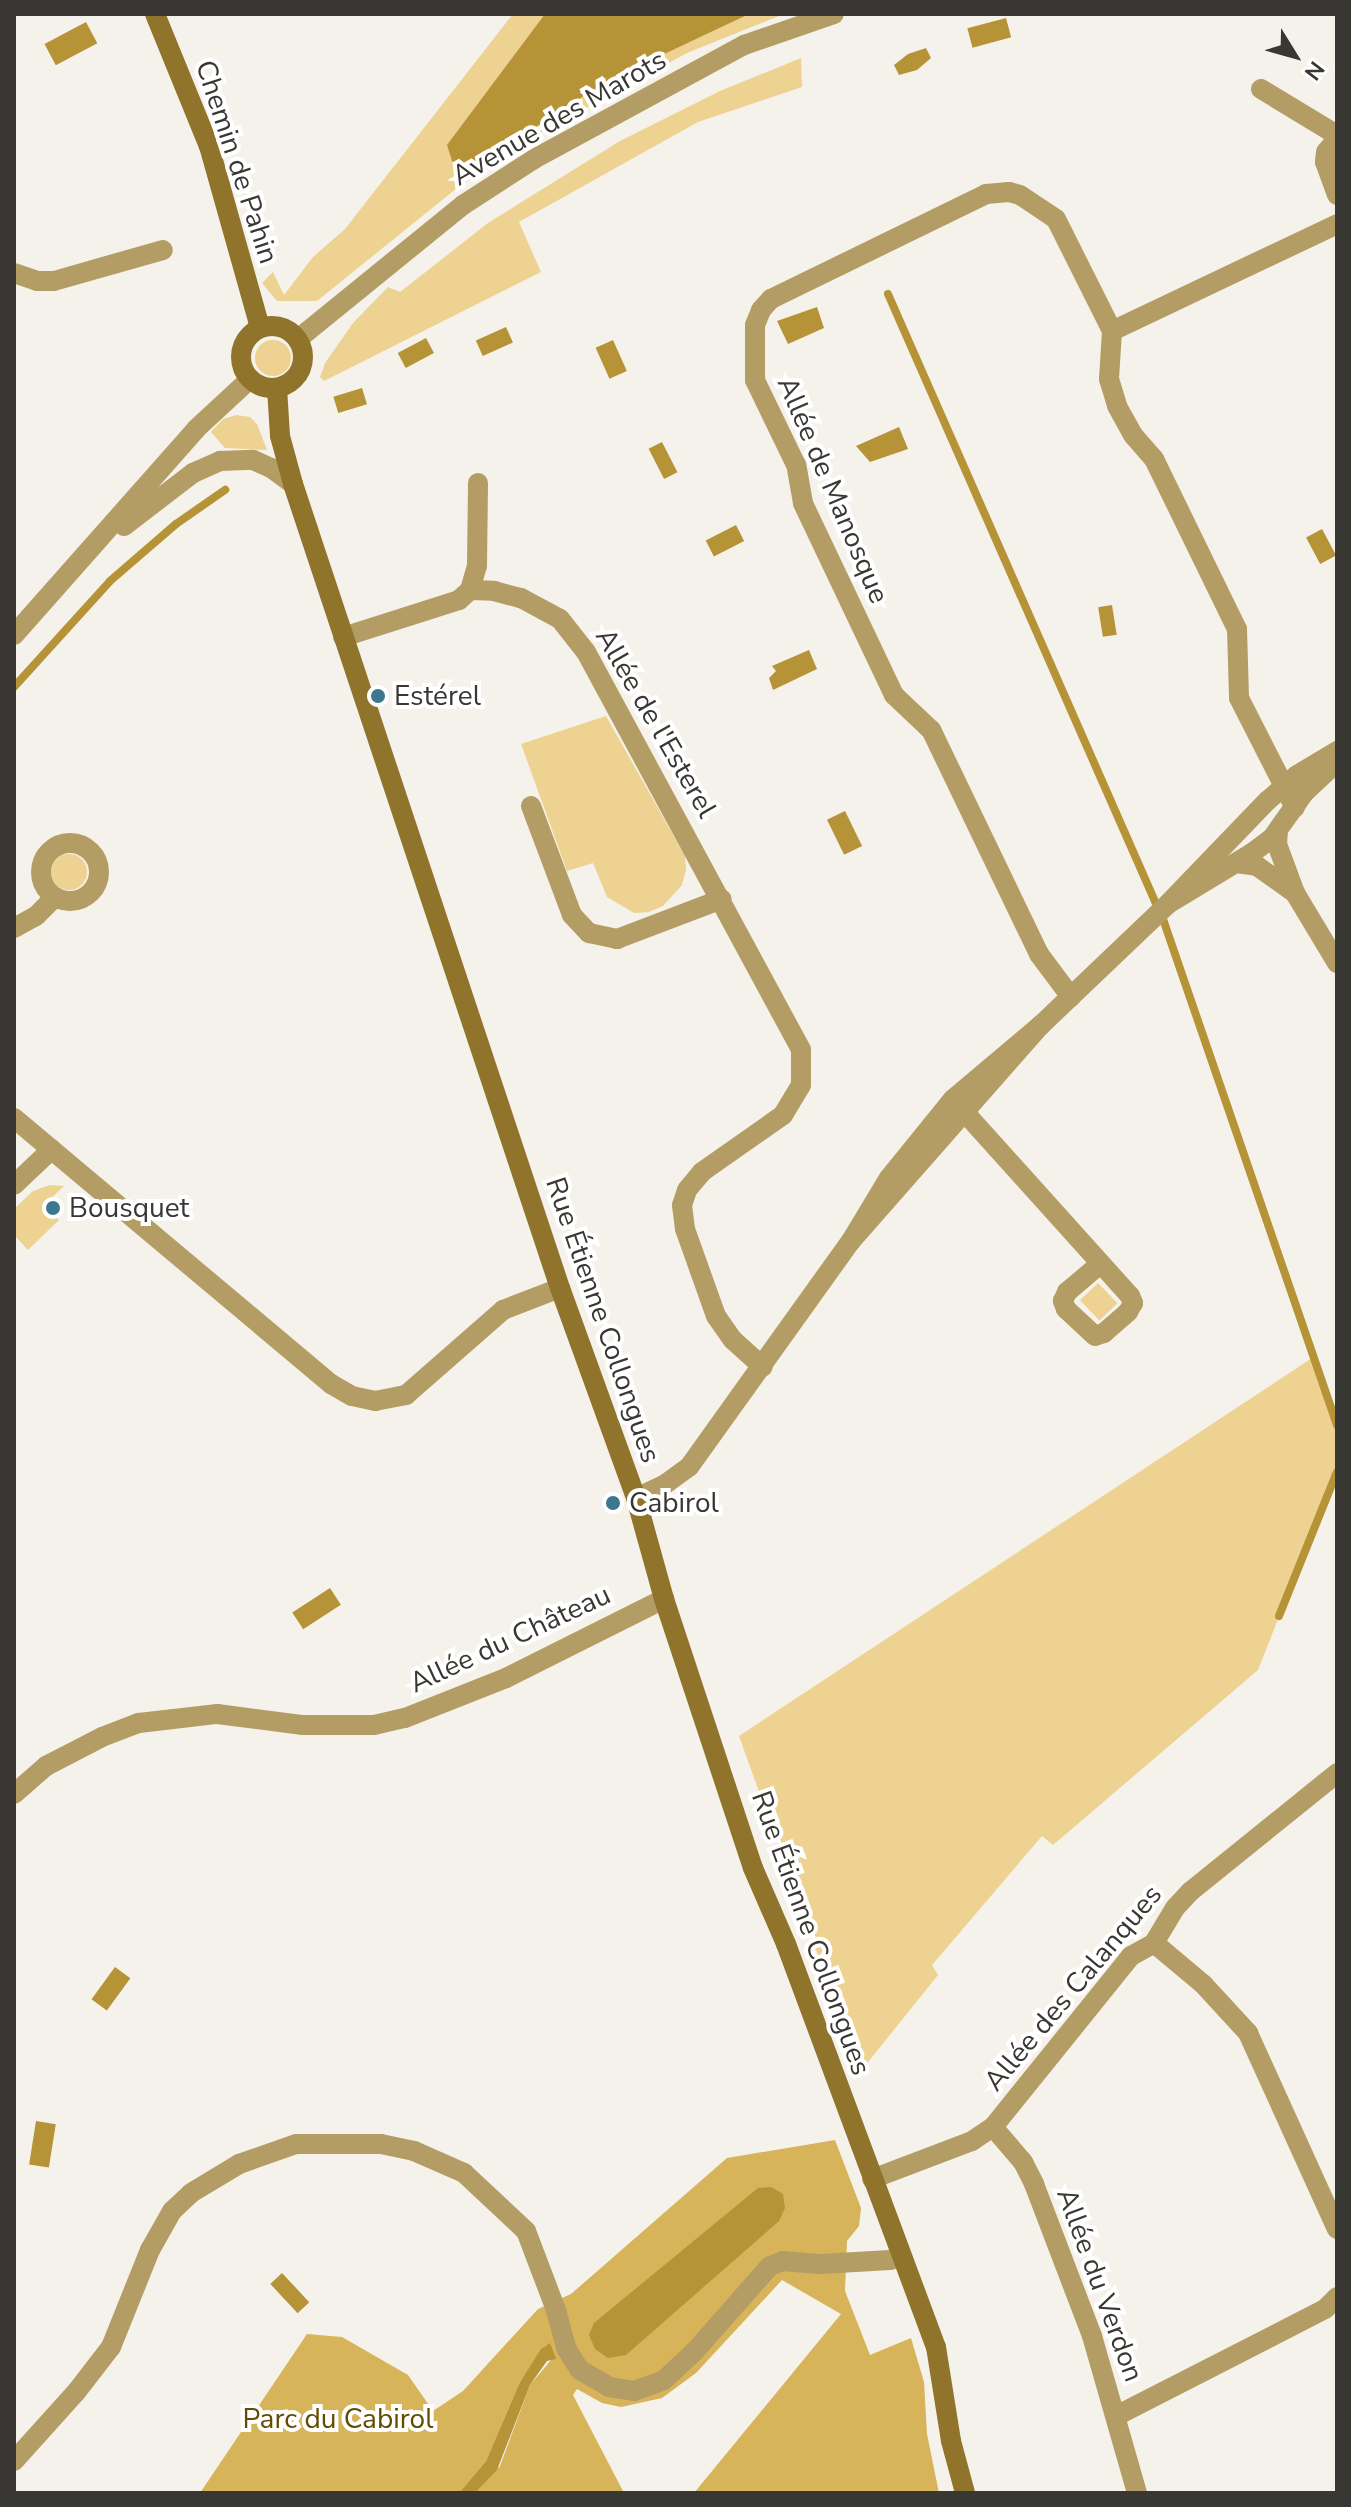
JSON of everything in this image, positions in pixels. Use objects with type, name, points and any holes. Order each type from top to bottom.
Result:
[{"type":"main road","name":"Chemin de Pahin","points":[[155,14],[209,146],[260,328]]},
{"type":"main road","points":[[281,327],[298,339],[303,354],[301,369],[292,382],[277,388],[265,388],[250,379],[242,366],[241,351],[248,338],[260,328],[281,327]]},
{"type":"main road","name":"Rue Étienne Collongues","points":[[277,388],[280,436],[293,484],[560,1288],[636,1498],[664,1599],[753,1868],[786,1944],[936,2347],[951,2441],[965,2493]]},
{"type":"street","name":"Avenue des Marots","points":[[298,339],[451,214],[534,159],[744,45],[834,14]]},
{"type":"street","points":[[1261,89],[1337,137],[1326,152],[1325,162],[1337,196],[1337,222],[1112,331],[1109,379],[1117,406],[1133,435],[1154,459],[1237,629],[1239,698],[1295,808]]},
{"type":"street","name":"Allée de Manosque","points":[[1071,997],[1039,954],[931,730],[894,695],[887,682],[803,503],[796,465],[755,380],[754,331],[761,310],[776,295],[997,191],[1020,195],[1056,219],[1112,331]]},
{"type":"street","points":[[14,273],[37,281],[54,281],[163,250]]},
{"type":"street","points":[[14,635],[196,429],[250,379]]},
{"type":"street","points":[[80,561],[166,492],[220,461],[253,460],[271,468],[293,484]]},
{"type":"street","points":[[343,637],[459,600],[470,590],[477,566],[478,483]]},
{"type":"street","name":"Allée de l'Esterel","points":[[470,590],[521,598],[568,627],[586,652],[797,1036],[803,1078],[783,1115],[702,1172],[691,1183],[682,1205],[682,1220],[716,1316],[733,1340],[763,1367]]},
{"type":"street","points":[[636,1498],[664,1485],[689,1467],[851,1241],[960,1107],[1168,904],[1283,786],[1337,751]]},
{"type":"street","points":[[1168,904],[1244,858],[1278,831],[1322,773],[1337,762]]},
{"type":"street","points":[[531,806],[572,915],[589,933],[617,939],[722,899]]},
{"type":"street","points":[[1244,858],[1254,815]]},
{"type":"street","points":[[1278,831],[1277,844],[1295,893],[1337,963]]},
{"type":"street","points":[[1244,858],[1295,893]]},
{"type":"street","points":[[14,928],[36,916],[55,897]]},
{"type":"street","points":[[960,1107],[1099,1265]]},
{"type":"street","points":[[14,1118],[331,1384],[362,1399],[385,1401],[415,1390],[503,1310],[560,1288]]},
{"type":"street","points":[[14,1185],[52,1149]]},
{"type":"street","name":"Allée du Château","points":[[14,1794],[46,1766],[102,1737],[139,1723],[217,1714],[303,1725],[374,1725],[405,1718],[506,1678],[664,1599]]},
{"type":"street","name":"Allée des Calanques","points":[[872,2179],[972,2141],[993,2127],[1131,1956],[1154,1943],[1175,1908],[1191,1891],[1337,1773]]},
{"type":"street","points":[[1154,1943],[1203,1984],[1248,2033],[1337,2229]]},
{"type":"street","name":"Allée du Verdon","points":[[993,2127],[1023,2162],[1034,2184],[1092,2336],[1116,2416],[1325,2309],[1337,2297]]},
{"type":"street","points":[[14,2461],[77,2391],[111,2347],[150,2250],[172,2211],[191,2193],[239,2164],[296,2144],[381,2144],[414,2151],[464,2173],[526,2231],[556,2310],[566,2348],[580,2370],[609,2387],[634,2391],[664,2380],[695,2351],[770,2266],[783,2261],[821,2264],[890,2260],[901,2256]]},
{"type":"street","points":[[1116,2416],[1137,2493]]},
{"type":"shaded area","points":[[513,14],[784,14],[687,53],[538,134],[462,184],[317,301],[277,301],[262,283],[273,272],[284,295],[313,257],[345,229]]},
{"type":"shaded area","points":[[545,14],[749,14],[607,81],[506,146],[462,169],[452,161],[447,145]]},
{"type":"shaded area","points":[[1006,18],[1011,37],[973,48],[967,28]]},
{"type":"shaded area","points":[[86,22],[97,43],[56,65],[45,44]]},
{"type":"shaded area","points":[[926,48],[931,58],[917,70],[899,75],[894,65],[908,54]]},
{"type":"shaded area","points":[[801,58],[802,87],[698,122],[519,222],[541,272],[324,381],[320,377],[325,363],[353,323],[388,287],[400,292],[488,223],[620,141],[720,91]]},
{"type":"shaded area","points":[[817,307],[824,328],[788,344],[777,321]]},
{"type":"shaded area","points":[[506,327],[513,343],[483,356],[476,340]]},
{"type":"shaded area","points":[[426,338],[434,353],[406,368],[398,353]]},
{"type":"shaded area","points":[[273,340],[286,345],[291,358],[286,371],[273,376],[260,371],[255,358],[260,345]]},
{"type":"shaded area","points":[[613,340],[627,371],[609,379],[596,348]]},
{"type":"shaded area","points":[[362,388],[367,404],[338,413],[333,397]]},
{"type":"shaded area","points":[[236,415],[250,417],[257,424],[267,450],[225,448],[211,432],[223,419]]},
{"type":"shaded area","points":[[899,427],[908,449],[870,462],[856,446]]},
{"type":"shaded area","points":[[662,442],[677,472],[664,479],[649,449]]},
{"type":"shaded area","points":[[736,525],[744,541],[714,556],[706,540]]},
{"type":"shaded area","points":[[1322,529],[1336,555],[1320,564],[1306,537]]},
{"type":"shaded area","points":[[1112,605],[1117,635],[1103,637],[1098,607]]},
{"type":"shaded area","points":[[809,650],[817,669],[773,690],[769,678],[776,671],[772,666]]},
{"type":"shaded area","points":[[606,716],[685,856],[686,870],[682,885],[663,906],[649,912],[634,913],[607,897],[593,863],[567,871],[521,744]]},
{"type":"shaded area","points":[[845,811],[862,846],[844,855],[827,820]]},
{"type":"shaded area","points":[[69,854],[82,859],[87,872],[82,885],[69,890],[56,885],[51,872],[56,859]]},
{"type":"shaded area","points":[[50,1185],[64,1186],[45,1204],[59,1220],[28,1250],[14,1235],[14,1209],[33,1191]]},
{"type":"shaded area","points":[[1098,1283],[1117,1303],[1099,1321],[1080,1300]]},
{"type":"shaded area","points":[[1312,1358],[1337,1425],[1337,1470],[1258,1670],[1053,1845],[1042,1836],[932,1965],[938,1975],[860,2072],[739,1736]]},
{"type":"shaded area","points":[[330,1588],[341,1605],[303,1629],[292,1613]]},
{"type":"shaded area","points":[[115,1967],[130,1978],[107,2011],[91,1999]]},
{"type":"shaded area","points":[[36,2121],[56,2124],[49,2168],[29,2164]]},
{"type":"shaded area","points":[[771,2187],[783,2194],[785,2208],[779,2221],[626,2355],[608,2358],[595,2349],[589,2335],[594,2323],[758,2188]]},
{"type":"shaded area","points":[[282,2273],[309,2302],[298,2313],[270,2284]]},
{"type":"shaded area","points":[[550,2343],[556,2359],[547,2361],[530,2385],[497,2470],[475,2493],[459,2493],[486,2461],[519,2384],[541,2349]]},
{"type":"green space","name":"Parc du Cabirol","points":[[835,2140],[861,2208],[859,2226],[847,2241],[845,2291],[870,2355],[911,2338],[924,2382],[927,2434],[939,2493],[694,2493],[841,2314],[782,2280],[696,2373],[662,2398],[621,2407],[602,2403],[577,2389],[573,2395],[624,2493],[475,2493],[500,2466],[530,2385],[551,2360],[546,2345],[519,2384],[486,2461],[459,2493],[200,2493],[307,2334],[342,2337],[408,2375],[433,2411],[463,2391],[538,2309],[571,2294],[727,2158]]},
{"type":"waterway","points":[[888,294],[1164,922],[1337,1425]]},
{"type":"waterway","points":[[14,687],[110,581],[176,524],[225,490]]},
{"type":"waterway","points":[[1279,1616],[1337,1472]]},
{"type":"place","name":"Estérel","points":[[378,696]]},
{"type":"place","name":"Bousquet","points":[[53,1208]]},
{"type":"place","name":"Cabirol","points":[[613,1503]]}]
